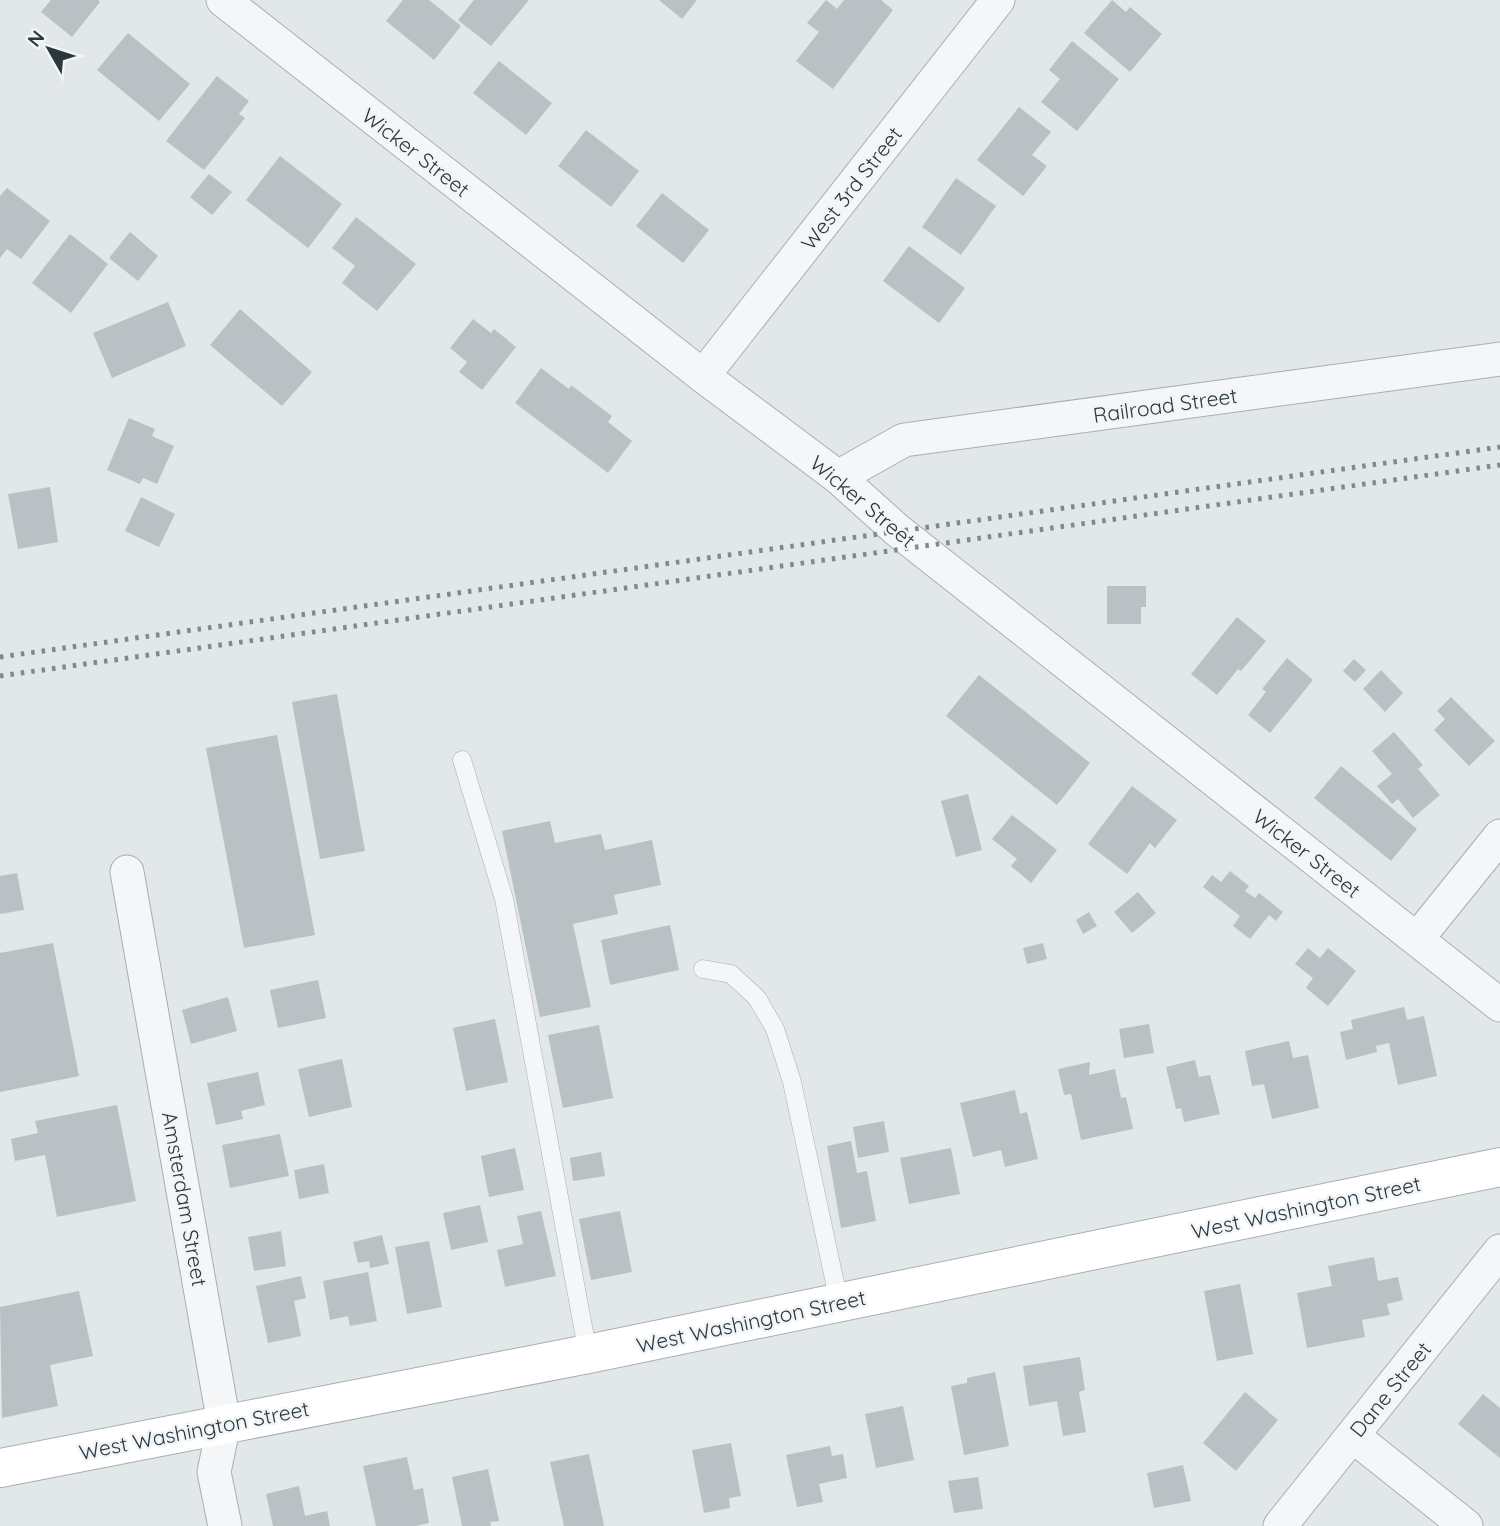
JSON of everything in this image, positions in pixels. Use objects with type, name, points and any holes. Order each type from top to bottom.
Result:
[{"type":"main road","name":"West Washington Street","points":[[0,1468],[588,1354],[1500,1167]]},
{"type":"street","name":"Wicker Street","points":[[223,0],[703,376],[838,477],[897,530],[1500,1005]]},
{"type":"street","name":"West 3rd Street","points":[[703,376],[998,0]]},
{"type":"street","name":"Railroad Street","points":[[838,477],[904,440],[1500,359]]},
{"type":"street","points":[[1417,939],[1500,836]]},
{"type":"street","name":"Amsterdam Street","points":[[127,872],[224,1424],[214,1472],[225,1526]]},
{"type":"street","name":"Dane Street","points":[[1280,1526],[1500,1251]]},
{"type":"street","points":[[1353,1436],[1466,1526]]},
{"type":"lane","points":[[462,761],[504,899],[588,1354]]},
{"type":"lane","points":[[703,969],[731,974],[757,999],[775,1029],[792,1082],[839,1303]]},
{"type":"building","points":[[51,0],[100,2],[72,37],[41,12]]},
{"type":"building","points":[[403,0],[429,0],[461,26],[434,60],[386,21]]},
{"type":"building","points":[[474,0],[529,0],[491,46],[458,20]]},
{"type":"building","points":[[659,0],[697,0],[682,19]]},
{"type":"building","points":[[826,0],[837,9],[844,0],[881,0],[893,10],[833,89],[796,61],[819,32],[807,23]]},
{"type":"building","points":[[1112,0],[1126,12],[1130,7],[1162,34],[1130,72],[1084,33]]},
{"type":"building","points":[[128,33],[190,84],[159,121],[97,70]]},
{"type":"building","points":[[1072,41],[1119,79],[1077,131],[1041,102],[1060,79],[1049,70]]},
{"type":"building","points":[[499,61],[552,103],[526,135],[473,93]]},
{"type":"building","points":[[217,76],[249,101],[239,114],[245,118],[204,170],[166,141]]},
{"type":"building","points":[[1019,107],[1051,132],[1032,155],[1047,166],[1023,196],[977,160]]},
{"type":"building","points":[[586,130],[639,171],[611,207],[558,166]]},
{"type":"building","points":[[280,156],[342,204],[308,248],[246,200]]},
{"type":"building","points":[[209,174],[232,192],[212,215],[190,197]]},
{"type":"building","points":[[956,178],[996,206],[961,255],[922,227]]},
{"type":"building","points":[[7,188],[50,221],[21,259],[7,249],[0,258],[0,196]]},
{"type":"building","points":[[662,193],[709,230],[683,263],[636,226]]},
{"type":"building","points":[[356,217],[416,264],[377,311],[342,283],[355,266],[332,248]]},
{"type":"building","points":[[130,232],[158,256],[138,281],[109,258]]},
{"type":"building","points":[[70,234],[108,264],[71,313],[32,283]]},
{"type":"building","points":[[909,246],[965,288],[939,323],[883,281]]},
{"type":"building","points":[[168,302],[186,346],[112,378],[93,333]]},
{"type":"building","points":[[240,309],[312,372],[282,406],[210,345]]},
{"type":"building","points":[[473,319],[491,333],[494,329],[516,347],[482,390],[459,372],[467,362],[450,348]]},
{"type":"building","points":[[541,368],[569,389],[571,385],[612,416],[608,422],[632,441],[608,473],[515,403]]},
{"type":"building","points":[[129,418],[155,429],[152,436],[174,446],[157,484],[143,478],[140,484],[107,470]]},
{"type":"building","points":[[50,487],[58,542],[18,549],[8,494]]},
{"type":"building","points":[[141,497],[175,514],[159,547],[125,531]]},
{"type":"building","points":[[1107,586],[1146,586],[1146,607],[1141,607],[1141,624],[1107,624]]},
{"type":"building","points":[[1237,617],[1266,641],[1217,695],[1191,674]]},
{"type":"building","points":[[1287,658],[1313,680],[1270,733],[1248,715],[1266,692],[1262,689]]},
{"type":"building","points":[[1354,659],[1366,670],[1355,682],[1343,671]]},
{"type":"building","points":[[1381,670],[1403,693],[1385,712],[1363,689]]},
{"type":"building","points":[[979,675],[1090,763],[1057,805],[946,716]]},
{"type":"building","points":[[337,694],[365,851],[320,859],[292,702]]},
{"type":"building","points":[[1451,697],[1495,741],[1469,766],[1434,730],[1445,719],[1437,711]]},
{"type":"building","points":[[1394,732],[1423,765],[1418,769],[1440,795],[1413,818],[1398,799],[1392,804],[1377,786],[1392,774],[1372,751]]},
{"type":"building","points":[[277,735],[315,935],[244,948],[206,748]]},
{"type":"building","points":[[1341,766],[1417,829],[1391,861],[1314,798]]},
{"type":"building","points":[[1132,786],[1177,820],[1155,848],[1150,843],[1127,874],[1088,844]]},
{"type":"building","points":[[968,794],[982,850],[956,857],[941,801]]},
{"type":"building","points":[[1012,815],[1057,850],[1031,883],[1011,866],[1017,859],[992,839]]},
{"type":"building","points":[[550,821],[555,843],[601,834],[605,850],[652,840],[661,885],[614,895],[618,914],[573,924],[591,1007],[540,1017],[502,831]]},
{"type":"building","points":[[1230,871],[1249,886],[1245,891],[1255,898],[1259,893],[1283,912],[1276,921],[1269,915],[1250,939],[1233,926],[1240,916],[1203,887],[1212,875],[1221,882]]},
{"type":"building","points":[[17,873],[24,910],[0,914],[0,876]]},
{"type":"building","points":[[1138,892],[1156,913],[1132,933],[1114,912]]},
{"type":"building","points":[[1089,912],[1097,926],[1083,934],[1076,920]]},
{"type":"building","points":[[670,925],[679,970],[610,985],[601,940]]},
{"type":"building","points":[[53,943],[79,1076],[0,1092],[0,953]]},
{"type":"building","points":[[1043,943],[1047,959],[1027,964],[1023,948]]},
{"type":"building","points":[[1308,948],[1320,958],[1328,948],[1356,971],[1328,1006],[1306,988],[1313,978],[1295,964]]},
{"type":"building","points":[[318,980],[326,1018],[278,1028],[270,990]]},
{"type":"building","points":[[228,997],[237,1031],[191,1044],[182,1010]]},
{"type":"building","points":[[1404,1007],[1407,1020],[1424,1016],[1437,1076],[1398,1085],[1389,1043],[1376,1046],[1377,1052],[1346,1060],[1340,1032],[1353,1029],[1351,1020]]},
{"type":"building","points":[[495,1019],[508,1082],[466,1091],[453,1028]]},
{"type":"building","points":[[1149,1024],[1154,1053],[1124,1058],[1119,1029]]},
{"type":"building","points":[[599,1025],[613,1098],[563,1108],[548,1035]]},
{"type":"building","points":[[1289,1041],[1293,1058],[1308,1055],[1319,1108],[1272,1119],[1264,1084],[1252,1086],[1245,1051]]},
{"type":"building","points":[[342,1059],[352,1107],[309,1117],[298,1069]]},
{"type":"building","points":[[1195,1060],[1199,1077],[1210,1075],[1220,1114],[1184,1122],[1181,1108],[1176,1109],[1166,1067]]},
{"type":"building","points":[[1090,1062],[1089,1075],[1115,1069],[1121,1098],[1126,1097],[1133,1129],[1081,1140],[1071,1094],[1064,1095],[1058,1069]]},
{"type":"building","points":[[258,1072],[265,1105],[241,1111],[243,1119],[216,1125],[207,1083]]},
{"type":"building","points":[[1015,1090],[1020,1114],[1027,1112],[1038,1159],[1005,1167],[1001,1150],[973,1157],[960,1103]]},
{"type":"building","points":[[117,1105],[136,1201],[57,1217],[45,1155],[15,1161],[11,1139],[38,1133],[35,1121]]},
{"type":"building","points":[[884,1121],[889,1152],[858,1158],[853,1127]]},
{"type":"building","points":[[280,1134],[289,1176],[230,1188],[222,1145]]},
{"type":"building","points":[[851,1141],[857,1173],[867,1171],[876,1221],[841,1228],[827,1146]]},
{"type":"building","points":[[515,1148],[524,1190],[489,1197],[481,1156]]},
{"type":"building","points":[[951,1148],[960,1194],[909,1204],[900,1158]]},
{"type":"building","points":[[601,1152],[605,1176],[573,1181],[570,1158]]},
{"type":"building","points":[[324,1164],[329,1193],[299,1199],[294,1170]]},
{"type":"building","points":[[480,1205],[488,1242],[451,1250],[443,1213]]},
{"type":"building","points":[[541,1211],[556,1276],[505,1287],[497,1250],[523,1244],[517,1216]]},
{"type":"building","points":[[620,1211],[632,1272],[591,1280],[579,1219]]},
{"type":"building","points":[[281,1231],[286,1266],[254,1271],[248,1237]]},
{"type":"building","points":[[382,1235],[389,1264],[370,1268],[369,1261],[358,1263],[353,1242]]},
{"type":"building","points":[[429,1241],[442,1307],[407,1314],[395,1247]]},
{"type":"building","points":[[1374,1257],[1378,1281],[1398,1277],[1403,1300],[1387,1304],[1390,1315],[1362,1320],[1365,1337],[1307,1348],[1297,1293],[1332,1286],[1328,1266]]},
{"type":"building","points":[[368,1272],[377,1321],[350,1326],[348,1316],[330,1320],[323,1281]]},
{"type":"building","points":[[301,1276],[306,1298],[294,1301],[301,1336],[268,1343],[256,1286]]},
{"type":"building","points":[[1240,1284],[1253,1354],[1217,1361],[1204,1291]]},
{"type":"building","points":[[79,1291],[93,1356],[50,1365],[58,1406],[2,1418],[0,1307]]},
{"type":"building","points":[[1080,1357],[1085,1390],[1079,1392],[1086,1432],[1063,1436],[1057,1401],[1029,1406],[1023,1366]]},
{"type":"building","points":[[995,1372],[1009,1446],[964,1455],[951,1386],[967,1383],[967,1378]]},
{"type":"building","points":[[1245,1392],[1278,1420],[1236,1471],[1203,1443]]},
{"type":"building","points":[[1483,1394],[1500,1408],[1500,1458],[1458,1424]]},
{"type":"building","points":[[903,1406],[914,1460],[876,1468],[865,1414]]},
{"type":"building","points":[[731,1443],[741,1496],[729,1498],[730,1508],[704,1513],[692,1450]]},
{"type":"building","points":[[830,1446],[832,1456],[843,1454],[847,1478],[819,1484],[823,1502],[797,1507],[786,1455]]},
{"type":"building","points":[[589,1454],[604,1526],[564,1526],[550,1462]]},
{"type":"building","points":[[407,1457],[414,1490],[423,1488],[429,1523],[416,1526],[376,1526],[363,1466]]},
{"type":"building","points":[[1183,1465],[1191,1501],[1154,1508],[1147,1473]]},
{"type":"building","points":[[488,1469],[499,1521],[490,1522],[491,1526],[462,1526],[452,1477]]},
{"type":"building","points":[[978,1477],[983,1509],[954,1513],[948,1481]]},
{"type":"building","points":[[299,1486],[305,1516],[327,1511],[330,1526],[273,1526],[266,1494]]},
{"type":"railway","points":[[0,657],[1500,447]]},
{"type":"railway","points":[[0,676],[1500,465]]}]
